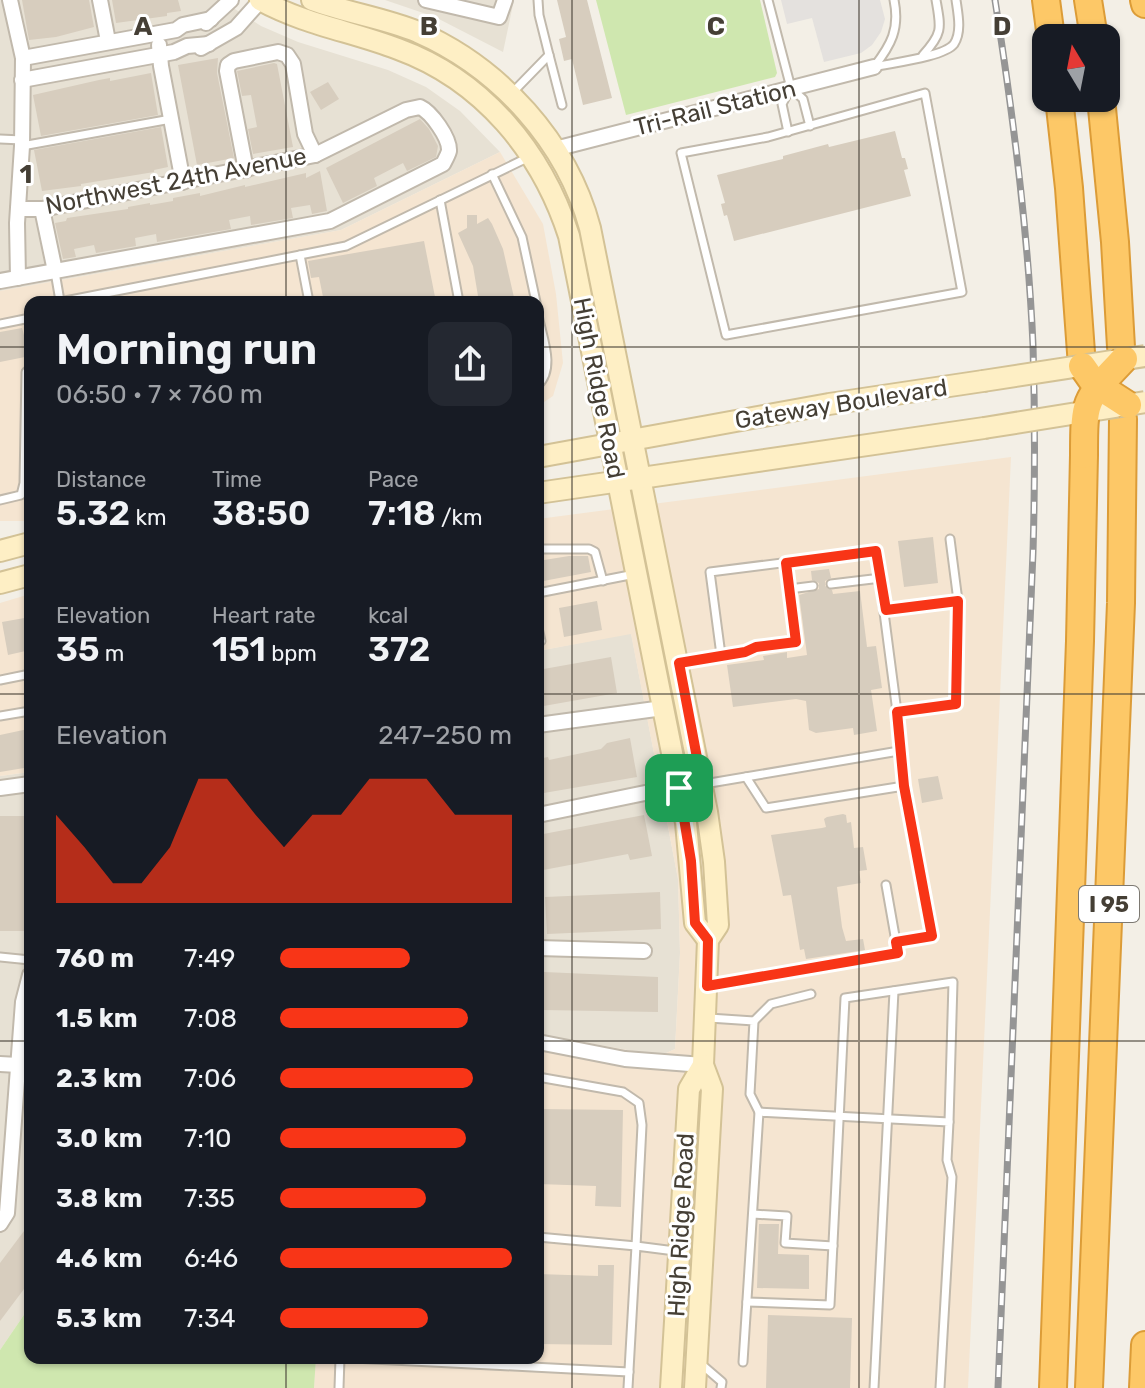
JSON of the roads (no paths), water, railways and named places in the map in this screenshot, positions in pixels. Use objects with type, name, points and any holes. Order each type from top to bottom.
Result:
[{"type":"highway","points":[[1046,0],[1049,24]]},
{"type":"highway","points":[[1088,0],[1092,24]]},
{"type":"highway","points":[[1053,1388],[1080,641],[1084,412],[1090,396],[1060,112]]},
{"type":"highway","points":[[1087,368],[1130,354],[1102,112]]},
{"type":"highway","points":[[1087,368],[1132,409]]},
{"type":"highway","name":"I 95","points":[[1089,1388],[1121,603],[1132,409]]},
{"type":"highway","points":[[1143,1388],[1145,1345]]},
{"type":"street","points":[[10,0],[23,58],[18,278]]},
{"type":"street","points":[[100,0],[108,41]]},
{"type":"street","points":[[199,40],[211,19],[231,0]]},
{"type":"street","points":[[22,80],[167,53],[236,28],[261,0]]},
{"type":"street","name":"High Ridge Road","points":[[261,0],[309,23],[401,49],[446,73],[500,116],[532,156],[550,187],[569,236],[637,574],[679,788],[691,861],[695,923],[708,940]]},
{"type":"street","name":"High Ridge Road","points":[[312,0],[415,31],[459,54],[511,95],[555,149],[578,194],[590,228],[679,663],[714,862],[718,925],[708,940],[703,1065],[712,1089],[695,1388]]},
{"type":"street","points":[[426,0],[490,17],[499,17],[505,0]]},
{"type":"street","points":[[23,58],[176,30],[183,25],[211,19]]},
{"type":"street","points":[[176,30],[199,40]]},
{"type":"street","points":[[157,33],[167,53],[171,119],[183,182]]},
{"type":"street","points":[[246,170],[227,71],[228,65],[234,61],[278,52],[287,55],[293,64],[305,134],[315,155]]},
{"type":"street","points":[[446,73],[459,54]]},
{"type":"street","name":"Tri-Rail Station","points":[[555,149],[874,67]]},
{"type":"street","name":"Northwest 24th Avenue","points":[[18,209],[42,209],[315,155],[406,110],[420,107],[432,113],[448,144],[449,153],[443,164],[330,221],[55,271]]},
{"type":"street","points":[[532,156],[555,149]]},
{"type":"street","points":[[0,281],[55,271],[42,209]]},
{"type":"street","name":"Gateway Boulevard","points":[[544,456],[829,404],[1087,368]]},
{"type":"street","name":"Gateway Boulevard","points":[[544,492],[1084,412],[1132,409]]},
{"type":"street","points":[[0,551],[24,545]]},
{"type":"street","points":[[0,583],[24,577]]},
{"type":"street","points":[[544,724],[663,708]]},
{"type":"street","points":[[679,788],[702,784]]},
{"type":"street","points":[[0,788],[24,785]]},
{"type":"street","points":[[544,814],[645,793]]},
{"type":"street","points":[[544,948],[644,951]]},
{"type":"street","points":[[2,1216],[24,998]]},
{"type":"street","points":[[544,1043],[612,1057],[703,1065]]},
{"type":"street","points":[[0,1064],[18,1065]]},
{"type":"street","name":"High Ridge Road","points":[[671,1388],[689,1089],[703,1065]]},
{"type":"street","points":[[679,1251],[701,1253]]},
{"type":"lane","points":[[538,0],[562,105]]},
{"type":"lane","points":[[768,0],[791,88],[803,99],[810,126]]},
{"type":"lane","points":[[874,67],[894,36],[897,19],[894,0]]},
{"type":"lane","points":[[921,56],[936,40],[941,29],[936,0]]},
{"type":"lane","points":[[874,67],[944,52],[955,43],[959,27],[956,0]]},
{"type":"lane","points":[[511,95],[549,55]]},
{"type":"lane","points":[[788,132],[782,104],[791,88]]},
{"type":"lane","points":[[925,93],[962,292],[726,335],[681,153],[788,132],[925,93]]},
{"type":"lane","points":[[0,139],[22,143],[171,119]]},
{"type":"lane","points":[[91,296],[355,243],[532,156]]},
{"type":"lane","points":[[492,174],[522,237],[535,296]]},
{"type":"lane","points":[[440,200],[458,296]]},
{"type":"lane","points":[[300,255],[308,296]]},
{"type":"lane","points":[[55,271],[59,296]]},
{"type":"lane","points":[[0,324],[24,319]]},
{"type":"lane","points":[[544,350],[547,368],[544,379]]},
{"type":"lane","points":[[0,500],[21,495],[24,483]]},
{"type":"lane","points":[[897,712],[956,704],[958,601],[950,539]]},
{"type":"lane","points":[[544,549],[589,549],[595,552],[603,581]]},
{"type":"lane","points":[[721,655],[710,572],[876,551],[886,610],[904,786],[932,936],[896,942]]},
{"type":"lane","points":[[679,663],[796,642],[786,563]]},
{"type":"lane","points":[[544,592],[637,574]]},
{"type":"lane","points":[[831,584],[881,578]]},
{"type":"lane","points":[[789,589],[813,586]]},
{"type":"lane","points":[[886,610],[958,601]]},
{"type":"lane","points":[[0,680],[24,675]]},
{"type":"lane","points":[[0,716],[24,712]]},
{"type":"lane","points":[[702,784],[899,751]]},
{"type":"lane","points":[[746,777],[766,808],[904,786]]},
{"type":"lane","points":[[707,986],[898,953],[886,885]]},
{"type":"lane","points":[[0,957],[24,959]]},
{"type":"lane","points":[[747,1302],[830,1305],[845,998],[953,982],[947,1160],[952,1177],[940,1388]]},
{"type":"lane","points":[[874,1388],[894,991]]},
{"type":"lane","points":[[743,1362],[759,1112],[750,1094],[754,1021],[771,1004],[811,994]]},
{"type":"lane","points":[[706,1018],[754,1021]]},
{"type":"lane","points":[[544,1078],[623,1092],[639,1103],[642,1125],[628,1388]]},
{"type":"lane","points":[[759,1112],[949,1122]]},
{"type":"lane","points":[[753,1214],[787,1216],[785,1243],[833,1246]]},
{"type":"lane","points":[[544,1238],[679,1251]]},
{"type":"lane","points":[[696,1361],[722,1382],[721,1388]]},
{"type":"lane","points":[[339,1388],[340,1364]]},
{"type":"lane","points":[[471,1364],[629,1372]]},
{"type":"railway","points":[[995,0],[1024,215],[1033,345],[1034,448],[1033,552],[998,1388]]}]
